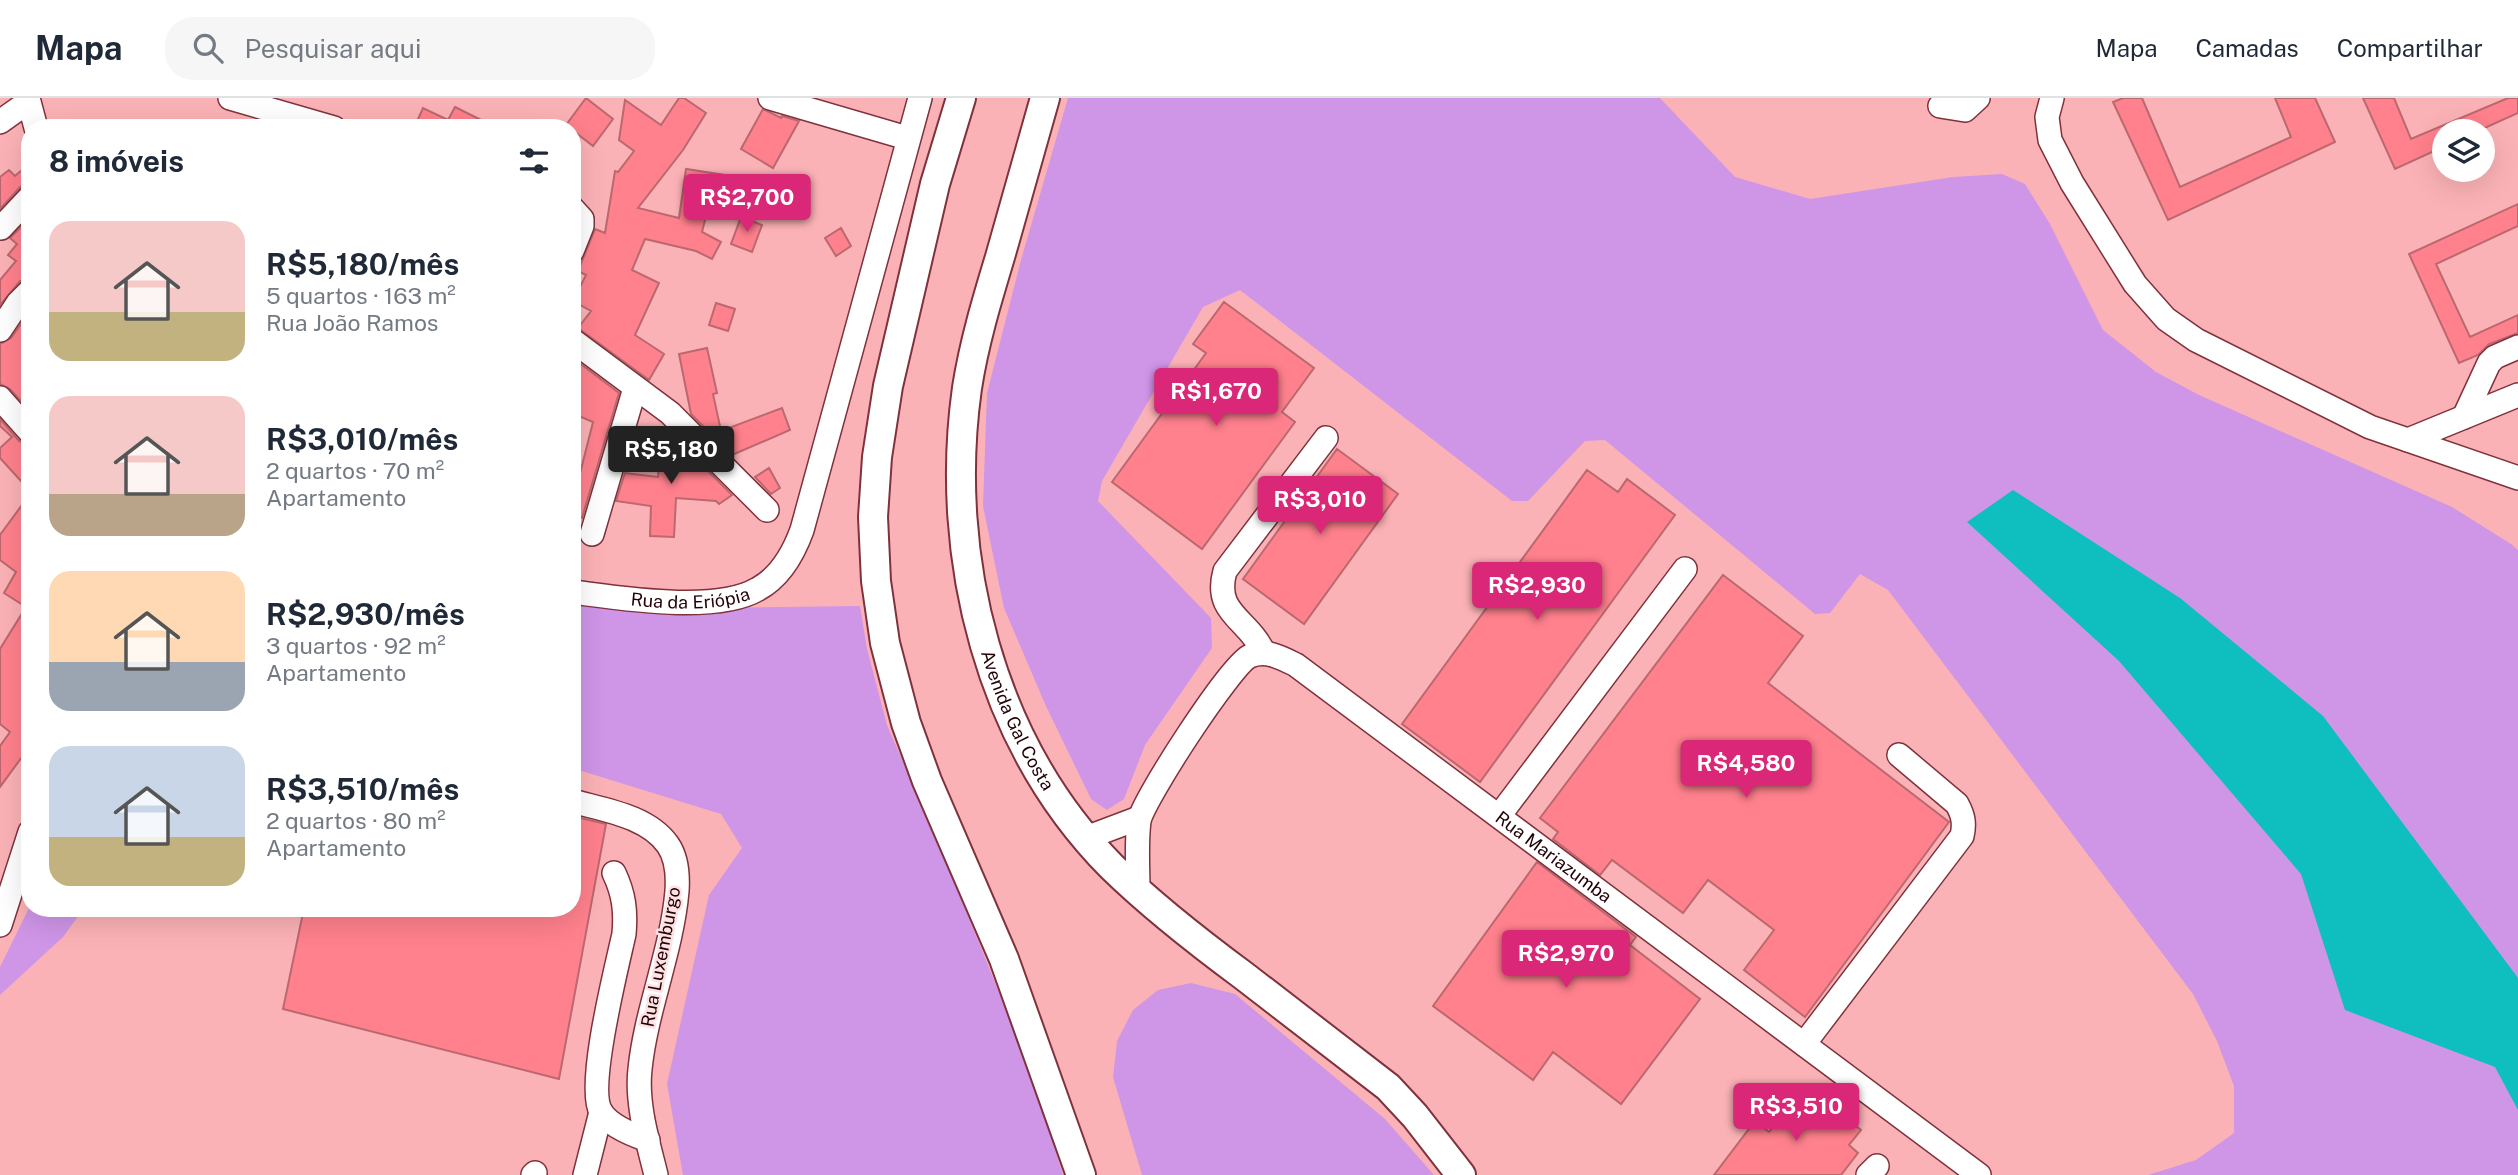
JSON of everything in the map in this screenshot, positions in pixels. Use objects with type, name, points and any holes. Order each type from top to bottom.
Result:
[{"type":"main road","points":[[961,98],[935,184],[888,386],[877,457],[873,517],[876,581],[885,643],[906,723],[927,781],[1004,959],[1081,1175]]},
{"type":"main road","name":"Avenida Gal Costa","points":[[1045,98],[979,329],[962,431],[962,507],[967,569],[981,636],[1004,702],[1030,755],[1086,838],[1138,891],[1186,932],[1388,1087],[1415,1115],[1461,1175]]},
{"type":"street","points":[[230,98],[303,119]]},
{"type":"street","points":[[770,98],[907,138],[920,98]]},
{"type":"street","points":[[1940,106],[1965,110],[1978,98]]},
{"type":"street","points":[[2052,98],[2047,117],[2050,140],[2135,284],[2166,319],[2196,340],[2370,427],[2518,478]]},
{"type":"street","points":[[0,122],[27,99],[33,119]]},
{"type":"street","name":"Rua da Eriópia","points":[[581,593],[652,601],[734,598],[758,589],[793,554],[802,530],[907,138]]},
{"type":"street","points":[[1,228],[21,207]]},
{"type":"street","points":[[1,330],[21,300]]},
{"type":"street","points":[[2464,417],[2489,363],[2495,357],[2518,346]]},
{"type":"street","points":[[581,347],[670,413],[767,510]]},
{"type":"street","points":[[592,534],[635,387]]},
{"type":"street","points":[[2408,440],[2518,395]]},
{"type":"street","points":[[0,398],[21,422]]},
{"type":"street","points":[[1138,891],[1139,818],[1215,692],[1237,666],[1250,656],[1264,653],[1258,638],[1228,610],[1222,598],[1221,584],[1225,571],[1326,438]]},
{"type":"street","points":[[1499,816],[1685,569]]},
{"type":"street","name":"Rua Mariazumba","points":[[1264,653],[1296,665],[1979,1175]]},
{"type":"street","points":[[1804,1044],[1962,836],[1962,813],[1957,804],[1899,755]]},
{"type":"street","name":"Rua Luxemburgo","points":[[581,804],[632,818],[652,830],[668,845],[677,864],[673,917],[639,1072],[640,1100],[656,1175]]},
{"type":"street","points":[[1086,838],[1139,818]]},
{"type":"street","points":[[0,925],[21,860]]},
{"type":"street","points":[[585,1175],[601,1112],[597,1090],[603,1028],[624,934],[623,892],[614,873]]},
{"type":"street","points":[[601,1112],[624,1131],[648,1140]]},
{"type":"shaded area","points":[[1068,98],[1660,98],[1735,177],[1810,199],[1953,177],[2002,174],[2025,184],[2050,224],[2103,330],[2156,372],[2199,395],[2452,507],[2511,544],[2518,550],[2518,1175],[2148,1175],[2196,1160],[2234,1133],[2234,1086],[2217,1041],[2193,994],[1888,590],[1860,574],[1830,613],[1815,614],[1605,440],[1585,441],[1528,501],[1512,501],[1240,290],[1203,307],[1102,481],[1098,501],[1211,618],[1212,648],[1145,745],[1124,799],[1107,810],[1091,799],[1045,704],[1004,608],[983,506],[987,393],[1021,260]]},
{"type":"shaded area","points":[[581,599],[635,609],[860,606],[867,649],[887,725],[941,849],[1028,1064],[1063,1175],[683,1175],[667,1084],[709,895],[742,848],[721,814],[581,771]]},
{"type":"shaded area","points":[[25,917],[77,917],[63,937],[0,995],[0,967]]},
{"type":"shaded area","points":[[1191,983],[1235,994],[1385,1119],[1434,1175],[1142,1175],[1113,1077],[1117,1041],[1133,1010],[1158,990]]},
{"type":"water","points":[[2013,490],[2180,598],[2323,716],[2518,978],[2518,1110],[2495,1067],[2345,1010],[2301,874],[2119,661],[1967,522]]},
{"type":"building","points":[[586,98],[613,119],[593,146],[581,137],[581,119],[570,119]]},
{"type":"building","points":[[679,98],[684,98],[706,113],[683,150],[638,208],[679,218],[686,169],[725,175],[761,185],[753,217],[709,204],[702,232],[721,242],[712,259],[696,251],[645,239],[632,270],[659,283],[635,335],[664,354],[649,380],[581,330],[581,324],[591,311],[581,305],[581,285],[586,275],[581,272],[581,264],[595,229],[605,233],[615,171],[618,172],[634,151],[619,140],[625,100],[661,125]]},
{"type":"building","points":[[2123,98],[2142,98],[2180,187],[2291,137],[2275,98],[2315,98],[2335,142],[2168,220],[2113,102]]},
{"type":"building","points":[[2363,98],[2394,98],[2411,139],[2432,130],[2432,152],[2395,169]]},
{"type":"building","points":[[2508,98],[2518,98],[2518,113],[2495,123],[2495,119],[2458,119]]},
{"type":"building","points":[[455,107],[479,119],[449,119]]},
{"type":"building","points":[[423,108],[446,119],[418,119]]},
{"type":"building","points":[[763,109],[781,118],[782,116],[799,121],[773,168],[741,149]]},
{"type":"building","points":[[9,170],[15,176],[21,171],[21,187],[0,209],[0,177]]},
{"type":"building","points":[[2518,204],[2518,226],[2436,264],[2470,337],[2518,315],[2518,333],[2489,344],[2478,355],[2459,363],[2409,254]]},
{"type":"building","points":[[741,217],[762,225],[752,252],[731,244]]},
{"type":"building","points":[[21,227],[21,281],[0,305],[0,280],[16,261],[8,255],[17,244],[10,238]]},
{"type":"building","points":[[841,228],[851,246],[836,256],[825,238]]},
{"type":"building","points":[[1224,302],[1314,368],[1282,412],[1295,422],[1202,549],[1112,482],[1206,353],[1193,344]]},
{"type":"building","points":[[716,303],[735,309],[728,331],[709,325]]},
{"type":"building","points":[[21,324],[21,401],[10,389],[0,384],[0,344],[11,338]]},
{"type":"building","points":[[707,348],[717,393],[713,394],[721,431],[782,408],[790,430],[732,455],[691,414],[679,354]]},
{"type":"building","points":[[581,364],[619,393],[582,518],[581,469],[593,422],[581,417]]},
{"type":"building","points":[[0,419],[21,442],[21,481],[0,458],[0,448],[12,437],[0,426]]},
{"type":"building","points":[[668,431],[732,495],[719,504],[716,501],[676,498],[674,537],[650,536],[651,506],[616,501],[625,473],[658,477],[660,450],[657,447]]},
{"type":"building","points":[[1337,449],[1398,494],[1304,624],[1243,579]]},
{"type":"building","points":[[769,468],[780,488],[771,494],[755,477]]},
{"type":"building","points":[[1587,470],[1618,492],[1627,479],[1675,515],[1480,782],[1402,724]]},
{"type":"building","points":[[21,506],[21,604],[4,593],[16,572],[0,560],[0,535]]},
{"type":"building","points":[[1723,575],[1803,636],[1768,683],[1949,822],[1805,1017],[1744,970],[1774,930],[1708,880],[1683,913],[1612,860],[1600,875],[1553,839],[1558,832],[1540,818]]},
{"type":"building","points":[[21,615],[21,758],[0,787],[0,746],[10,732],[0,724],[0,649]]},
{"type":"building","points":[[581,818],[606,824],[559,1079],[283,1009],[302,917],[581,917]]},
{"type":"building","points":[[1537,862],[1636,937],[1630,945],[1700,999],[1621,1104],[1553,1052],[1533,1080],[1433,1006]]},
{"type":"building","points":[[1805,1086],[1861,1130],[1849,1145],[1858,1153],[1841,1175],[1714,1175],[1755,1121],[1769,1132]]}]
